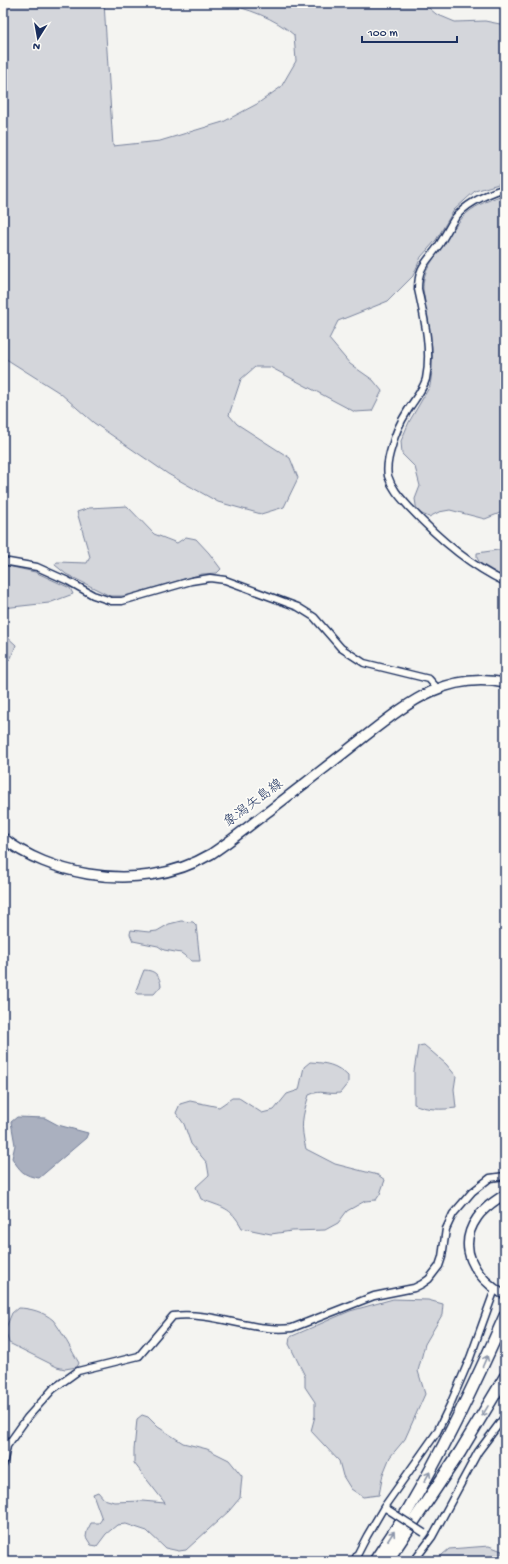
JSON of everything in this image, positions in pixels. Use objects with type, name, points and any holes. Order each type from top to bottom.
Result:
[{"type":"highway","points":[[387,1561],[412,1514],[476,1382],[505,1316]]},
{"type":"highway","points":[[375,1561],[460,1452],[505,1377]]},
{"type":"main road","name":"象潟矢島線","points":[[3,838],[18,849],[74,872],[111,878],[131,878],[154,875],[182,866],[210,854],[399,711],[431,691],[450,684],[469,680],[491,680],[505,683]]},
{"type":"street","points":[[505,188],[480,198],[456,217],[439,244],[421,268],[418,279],[418,289],[429,354],[426,380],[418,396],[399,425],[392,445],[387,467],[388,476],[393,490],[435,534],[492,576],[505,582]]},
{"type":"street","points":[[3,561],[37,567],[111,601],[122,601],[191,581],[210,578],[230,582],[298,607],[314,618],[341,648],[364,663],[429,679],[437,688]]},
{"type":"street","points":[[3,1465],[7,1446],[27,1418],[53,1389],[78,1371],[139,1356],[173,1316],[206,1316],[279,1330],[292,1328],[374,1296],[414,1288],[422,1284],[430,1279],[439,1266],[442,1257],[446,1229],[453,1214],[472,1192],[490,1178],[505,1176]]},
{"type":"street","points":[[354,1561],[367,1536],[385,1508],[437,1432],[450,1405],[498,1291],[474,1269],[469,1256],[468,1242],[470,1228],[477,1217],[490,1204],[505,1194]]},
{"type":"street","points":[[414,1561],[432,1537],[478,1452],[505,1416]]},
{"type":"street","points":[[385,1508],[432,1537]]},
{"type":"shaded area","points":[[3,3],[104,3],[113,146],[160,141],[223,122],[257,104],[281,87],[296,61],[294,35],[260,14],[221,3],[423,3],[436,14],[455,22],[485,21],[505,25],[505,182],[475,191],[454,210],[436,240],[421,257],[413,276],[388,301],[338,321],[329,339],[350,364],[373,380],[382,391],[372,411],[355,412],[270,367],[255,367],[241,379],[229,415],[237,424],[290,458],[298,478],[284,507],[261,514],[218,502],[168,474],[94,423],[60,393],[3,357]]},
{"type":"shaded area","points":[[505,194],[505,511],[485,519],[450,510],[439,512],[429,517],[417,512],[415,499],[420,486],[415,467],[402,454],[401,441],[409,422],[430,386],[432,372],[432,348],[423,289],[424,278],[436,255],[462,218],[476,207]]},
{"type":"shaded area","points":[[127,506],[154,534],[177,543],[186,537],[196,539],[221,569],[217,573],[202,574],[126,596],[110,596],[66,574],[55,565],[57,562],[87,563],[90,557],[77,512],[89,508]]},
{"type":"shaded area","points":[[505,549],[505,578],[480,563],[477,558],[477,553]]},
{"type":"shaded area","points":[[3,565],[35,572],[70,588],[73,594],[49,603],[3,608]]},
{"type":"shaded area","points":[[3,633],[16,645],[11,658],[3,666]]},
{"type":"shaded area","points":[[181,921],[193,922],[196,925],[200,961],[192,961],[181,953],[164,950],[158,946],[133,941],[130,934],[131,930],[149,932],[157,931],[169,924]]},
{"type":"shaded area","points":[[144,970],[154,972],[159,979],[161,986],[154,994],[137,994],[136,990]]},
{"type":"shaded area","points":[[424,1045],[446,1064],[456,1076],[454,1089],[456,1108],[434,1109],[414,1104],[414,1071],[418,1046]]},
{"type":"shaded area","points":[[310,1062],[326,1064],[339,1069],[348,1076],[348,1083],[340,1093],[317,1092],[309,1095],[302,1127],[306,1149],[335,1164],[378,1175],[385,1180],[380,1194],[376,1200],[365,1201],[347,1211],[338,1223],[325,1230],[292,1231],[271,1234],[242,1228],[234,1215],[230,1212],[220,1206],[201,1199],[196,1187],[209,1175],[207,1163],[191,1144],[184,1124],[176,1113],[180,1104],[190,1101],[219,1107],[232,1098],[239,1098],[262,1113],[274,1110],[287,1094],[299,1090],[304,1067]]},
{"type":"shaded area","points":[[393,1299],[428,1300],[443,1304],[442,1315],[425,1344],[418,1371],[425,1394],[405,1439],[390,1457],[383,1474],[379,1495],[363,1497],[351,1489],[343,1476],[339,1461],[311,1431],[315,1416],[315,1402],[305,1387],[305,1376],[289,1344],[290,1337],[350,1311]]},
{"type":"shaded area","points":[[18,1308],[37,1311],[53,1320],[63,1334],[79,1363],[77,1367],[65,1369],[57,1367],[9,1343],[5,1330],[12,1313]]},
{"type":"shaded area","points":[[142,1415],[148,1417],[158,1427],[183,1443],[207,1449],[229,1460],[242,1476],[240,1498],[229,1511],[186,1550],[179,1551],[165,1548],[147,1531],[126,1524],[117,1525],[106,1534],[97,1546],[91,1545],[86,1537],[91,1523],[99,1523],[102,1519],[93,1494],[98,1492],[104,1499],[114,1502],[142,1501],[165,1503],[134,1463],[137,1419]]},
{"type":"shaded area","points":[[489,1546],[502,1551],[505,1561],[435,1561],[449,1549]]},
{"type":"water","points":[[17,1117],[45,1118],[58,1125],[88,1133],[86,1138],[39,1178],[34,1177],[23,1172],[12,1158],[15,1145],[11,1122]]}]
